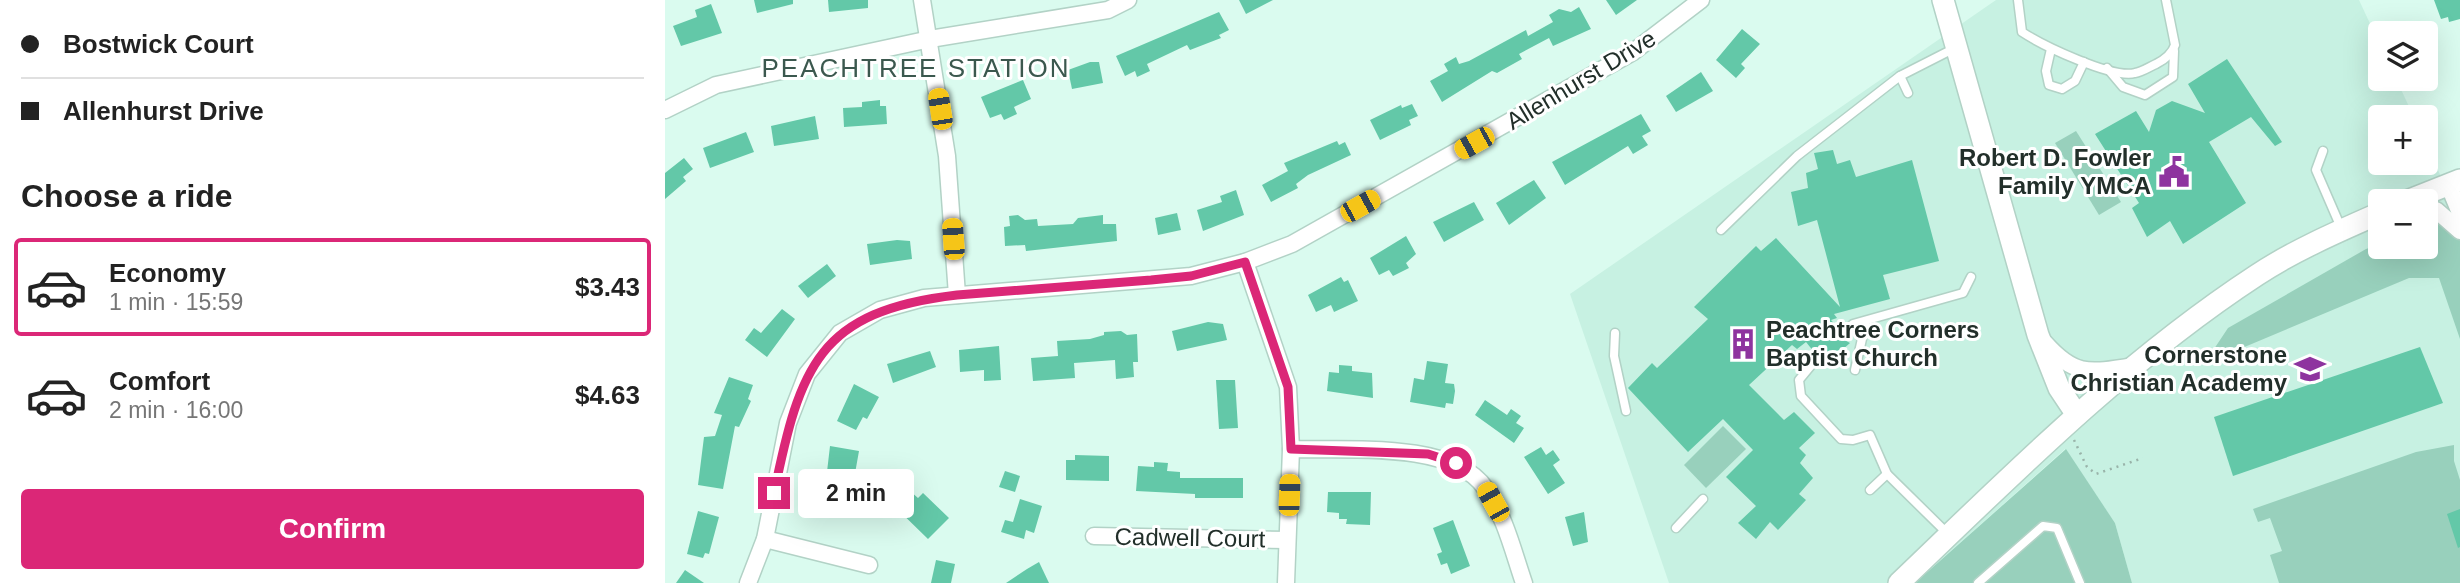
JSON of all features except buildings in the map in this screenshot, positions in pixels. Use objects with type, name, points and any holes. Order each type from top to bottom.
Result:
[{"type":"street","points":[[922,0],[947,156],[957,295]]},
{"type":"street","points":[[665,110],[716,85],[930,39],[1108,10],[1128,0]]},
{"type":"street","name":"Allenhurst Drive","points":[[748,583],[765,539],[788,423],[807,374],[840,333],[880,310],[924,298],[1191,276],[1245,262],[1292,244],[1633,52],[1701,0]]},
{"type":"street","points":[[1943,0],[2038,335],[2059,388],[2077,415]]},
{"type":"street","points":[[2437,189],[2454,182],[2460,213]]},
{"type":"street","points":[[2438,212],[2460,231]]},
{"type":"street","points":[[1899,583],[2077,415],[2134,366],[2258,274],[2368,218]]},
{"type":"street","points":[[1245,262],[1288,387],[1291,449],[1286,583]]},
{"type":"street","points":[[2038,335],[2063,363],[2081,370],[2134,366]]},
{"type":"street","points":[[1291,449],[1428,454],[1456,463],[1484,486],[1490,496],[1502,518],[1524,583]]},
{"type":"street","name":"Cadwell Court","points":[[1094,536],[1287,540]]},
{"type":"street","points":[[765,539],[869,565]]},
{"type":"lane","points":[[2018,0],[2022,32],[2051,49],[2084,62],[2133,74],[2162,61],[2173,51]]},
{"type":"lane","points":[[2107,68],[2123,87],[2145,95],[2173,77],[2175,46],[2166,0]]},
{"type":"lane","points":[[1721,230],[1797,156],[1900,76],[1955,48]]},
{"type":"lane","points":[[2051,49],[2046,71],[2049,85],[2062,89],[2075,81],[2084,62]]},
{"type":"lane","points":[[1900,76],[1908,93]]},
{"type":"lane","points":[[2323,151],[2316,170],[2342,230]]},
{"type":"lane","points":[[1843,334],[1853,324],[1963,293],[1971,277]]},
{"type":"lane","points":[[1855,370],[1866,321]]},
{"type":"lane","points":[[1615,332],[1615,356],[1626,411]]},
{"type":"lane","points":[[1818,357],[1799,380],[1801,396],[1841,439],[1853,440],[1870,435],[1887,474],[1949,535]]},
{"type":"lane","points":[[1870,490],[1887,474]]},
{"type":"lane","points":[[1676,528],[1703,499]]},
{"type":"lane","points":[[1978,583],[2043,526],[2057,528],[2080,583]]},
{"type":"path","points":[[2073,439],[2087,467],[2097,474],[2143,458]]},
{"type":"shaded area","points":[[1996,0],[2359,0],[2369,21],[2368,91],[2402,91],[2408,105],[2368,105],[2368,175],[2438,175],[2438,170],[2442,179],[2460,173],[2460,583],[2132,583],[2115,523],[2065,449],[1915,583],[1669,583],[1570,294]]},
{"type":"shaded area","points":[[2076,131],[2121,202],[2099,215],[2055,143]]},
{"type":"shaded area","points":[[2460,212],[2460,339],[2439,278],[2409,278],[2204,364],[2228,328],[2366,249],[2368,248],[2368,259],[2438,259],[2438,221]]},
{"type":"shaded area","points":[[1723,426],[1746,449],[1706,488],[1684,465]]},
{"type":"shaded area","points":[[2454,445],[2454,461],[2460,480],[2460,583],[2279,583],[2270,555],[2282,551],[2270,518],[2258,522],[2253,509],[2416,452]]},
{"type":"shaded area","points":[[2066,449],[2115,523],[2132,583],[1915,583]]},
{"type":"place","name":"Robert D. Fowler Family YMCA","points":[[2174,172]]},
{"type":"place","name":"Peachtree Corners Baptist Church","points":[[1743,344]]},
{"type":"place","name":"Cornerstone Christian Academy","points":[[2310,369]]},
{"type":"district","name":"PEACHTREE STATION","points":[[916,68]]},
{"type":"route","points":[[774,493],[788,423],[807,374],[840,333],[880,310],[924,298],[1191,276],[1245,262],[1275,341],[1288,387],[1291,449],[1428,454],[1456,463]]}]
